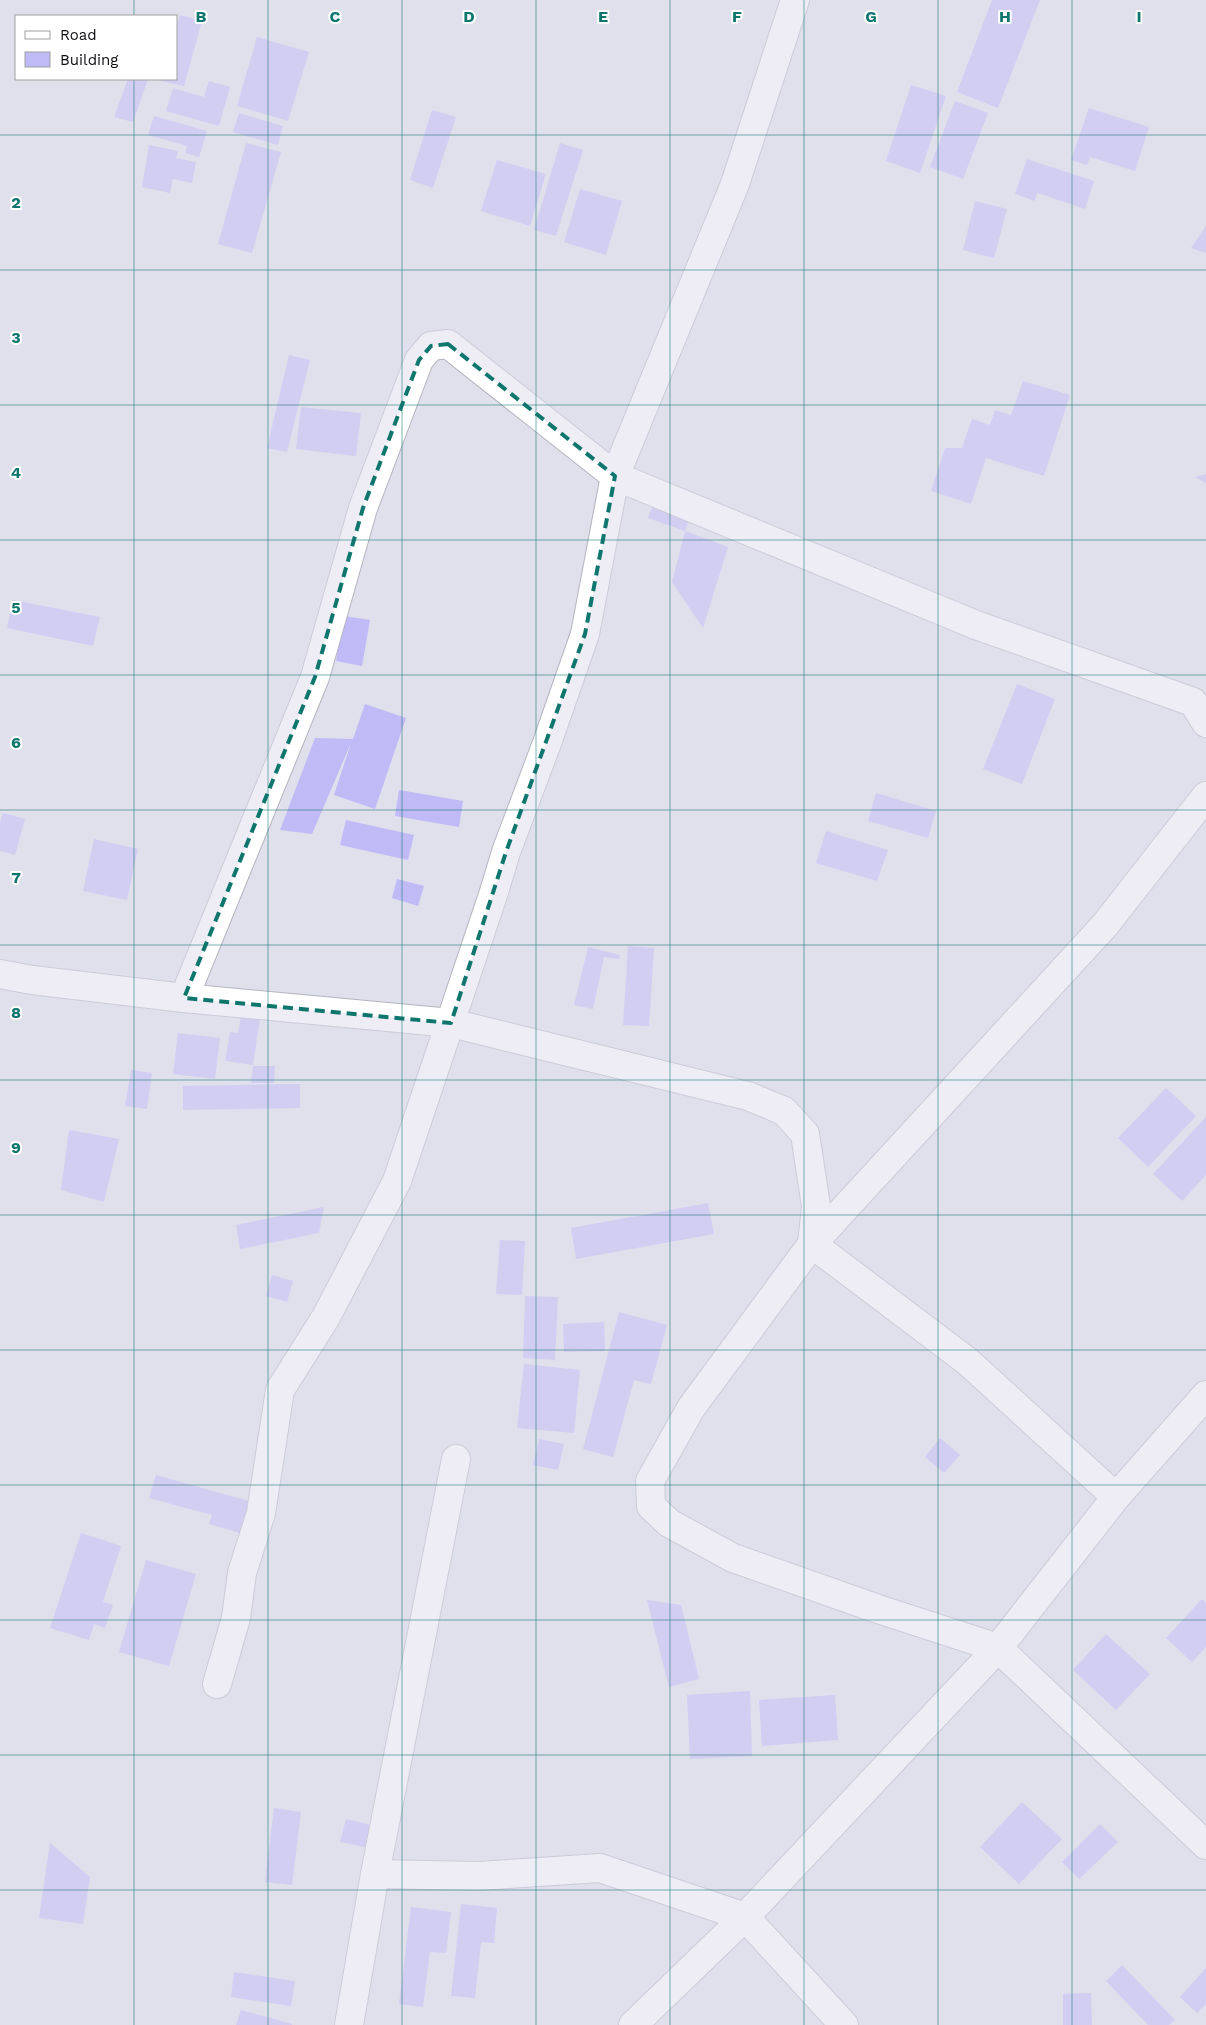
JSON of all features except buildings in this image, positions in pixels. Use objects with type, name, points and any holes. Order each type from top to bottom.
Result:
[{"type":"street","points":[[217,1684],[236,1618],[242,1573],[261,1513],[280,1390],[326,1316],[397,1181],[451,1023],[506,852],[585,634],[616,476],[735,184],[795,0]]},
{"type":"street","points":[[184,998],[315,677],[363,508],[419,360],[432,346],[448,344],[616,476],[976,625],[1193,702],[1206,723]]},
{"type":"street","points":[[1206,796],[1106,924],[812,1244],[691,1408],[650,1481],[651,1506],[669,1523],[733,1558],[878,1609],[998,1648],[1206,1845]]},
{"type":"street","points":[[0,974],[32,980],[184,998],[451,1023],[748,1096],[784,1111],[805,1134],[816,1206],[812,1244]]},
{"type":"street","points":[[812,1244],[967,1361],[1116,1498]]},
{"type":"street","points":[[633,2025],[744,1917],[998,1648],[1116,1498],[1206,1395]]},
{"type":"street","points":[[349,2025],[375,1874],[456,1459]]},
{"type":"street","points":[[375,1874],[479,1876],[600,1868],[744,1917],[844,2025]]},
{"type":"highlighted area","points":[[448,344],[615,476],[585,634],[506,852],[451,1023],[184,998],[315,677],[363,508],[419,360],[431,346]]}]
